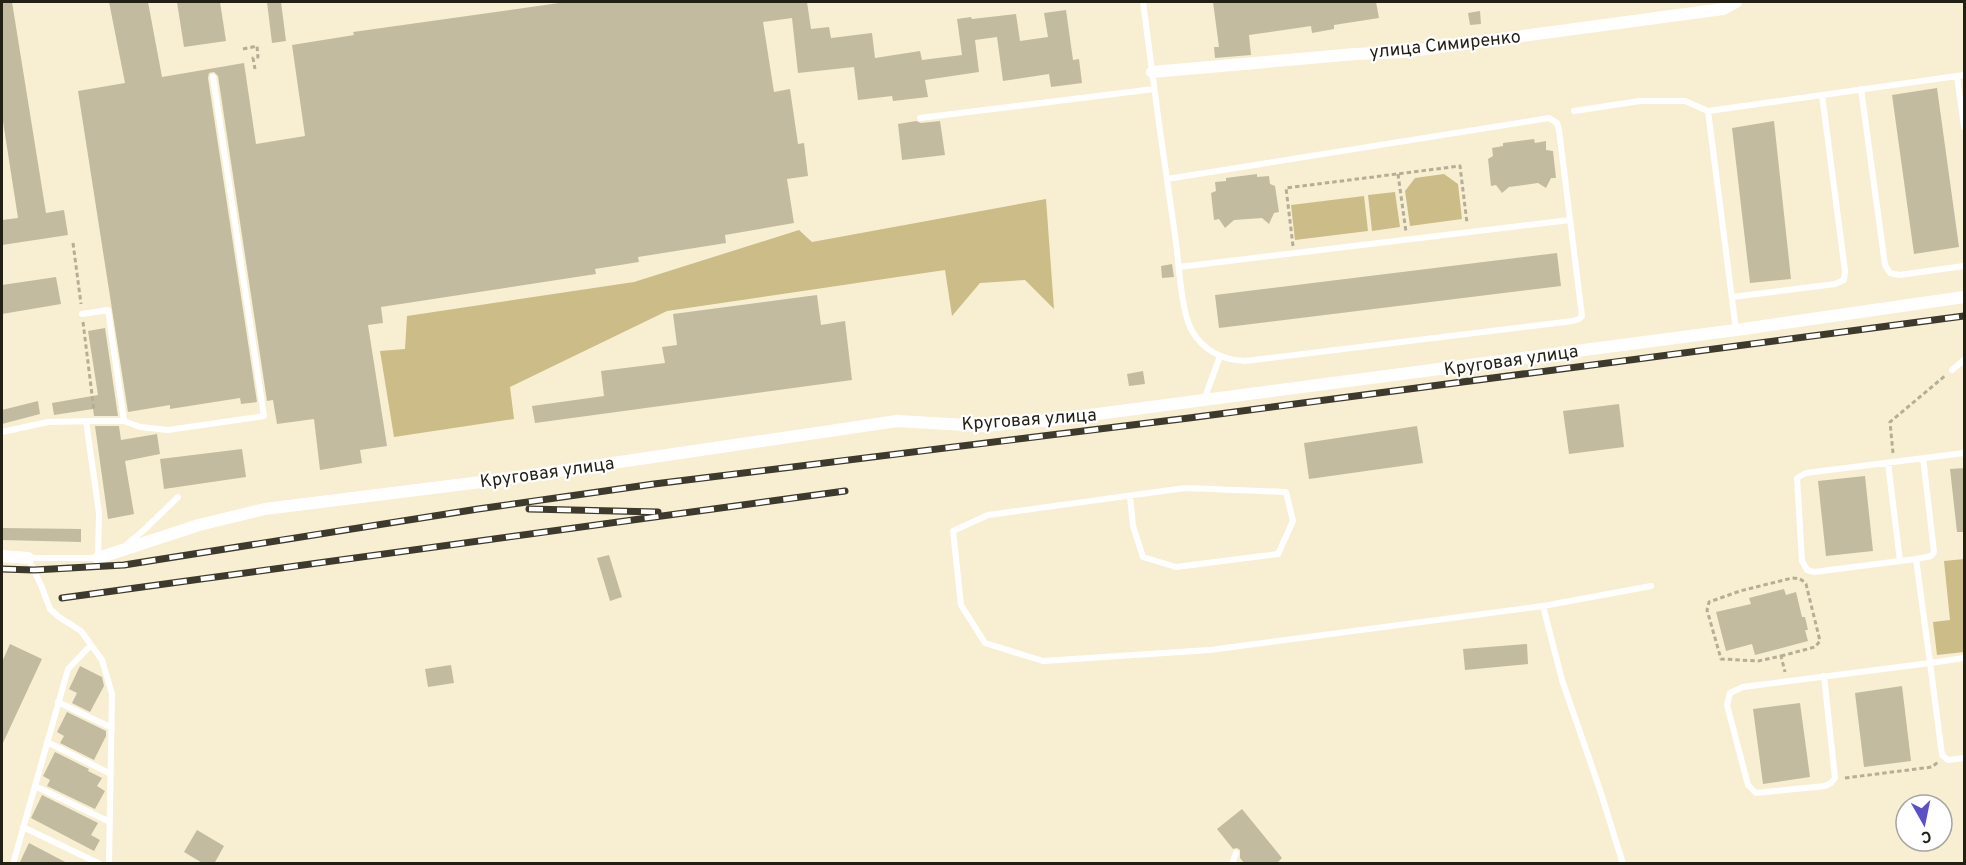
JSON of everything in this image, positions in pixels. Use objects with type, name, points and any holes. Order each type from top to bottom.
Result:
[{"type":"street","name":"улица Симиренко","points":[[1152,72],[1403,52],[1723,9],[1736,2]]},
{"type":"street","name":"Круговая улица","points":[[98,558],[199,525],[265,509],[505,479],[897,421],[983,426],[1052,420],[1964,300]]},
{"type":"street","points":[[2,556],[28,558]]},
{"type":"lane","points":[[1143,2],[1154,89],[1185,310],[1191,330],[1204,346],[1220,356],[1245,361],[1579,319],[1582,312],[1559,130],[1557,123],[1549,118],[1167,179]]},
{"type":"lane","points":[[1574,111],[1640,101],[1684,101],[1708,111],[1961,75],[1965,127]]},
{"type":"lane","points":[[2,432],[48,422],[86,421],[124,421],[140,427],[168,430],[264,416],[213,76]]},
{"type":"lane","points":[[920,118],[1154,89]]},
{"type":"lane","points":[[1861,90],[1885,266],[1890,273],[1899,275],[1965,266]]},
{"type":"lane","points":[[1732,297],[1835,284],[1844,280],[1845,271],[1822,95]]},
{"type":"lane","points":[[1708,111],[1736,330]]},
{"type":"lane","points":[[1179,267],[1570,220]]},
{"type":"lane","points":[[82,314],[108,310],[124,421]]},
{"type":"lane","points":[[1203,401],[1220,356]]},
{"type":"lane","points":[[1952,370],[1965,360]]},
{"type":"lane","points":[[86,421],[99,513],[98,558]]},
{"type":"lane","points":[[1923,458],[1934,552],[1931,556],[1814,572],[1808,570],[1802,561],[1797,478],[1806,473],[1891,462],[1923,458],[1965,453]]},
{"type":"lane","points":[[1891,462],[1900,561]]},
{"type":"lane","points":[[1130,496],[1133,526],[1143,557],[1176,567],[1278,554],[1293,521],[1286,492],[1185,488],[988,515],[953,531],[961,605],[985,643],[1043,661],[1210,650],[1543,606],[1652,586]]},
{"type":"lane","points":[[109,864],[112,694],[102,660],[81,631],[50,609],[28,558],[98,558],[123,547],[178,496]]},
{"type":"lane","points":[[1916,559],[1941,752],[1944,758],[1952,760],[1965,758]]},
{"type":"lane","points":[[1543,606],[1562,680],[1623,864]]},
{"type":"lane","points":[[13,864],[68,669],[91,645]]},
{"type":"lane","points":[[1824,676],[1836,773],[1834,780],[1825,786],[1756,794],[1749,785],[1727,705],[1730,693],[1743,687],[1824,676],[1930,663],[1965,658]]},
{"type":"lane","points":[[58,702],[112,728]]},
{"type":"lane","points":[[47,742],[111,774]]},
{"type":"lane","points":[[35,786],[110,822]]},
{"type":"lane","points":[[23,827],[100,864]]},
{"type":"lane","points":[[1232,864],[1236,854]]},
{"type":"path","points":[[243,49],[257,46],[258,57],[253,58],[255,69]]},
{"type":"path","points":[[1294,253],[1286,188],[1460,166],[1468,232]]},
{"type":"path","points":[[1398,174],[1407,239]]},
{"type":"path","points":[[73,243],[95,421]]},
{"type":"path","points":[[1891,462],[1890,422],[1952,370]]},
{"type":"path","points":[[1792,578],[1803,580],[1806,584],[1820,641],[1815,647],[1781,656],[1758,661],[1721,659],[1718,656],[1707,610],[1709,602],[1740,591],[1792,578]]},
{"type":"path","points":[[1781,656],[1786,675]]},
{"type":"path","points":[[1834,780],[1932,767],[1944,758]]},
{"type":"shaded area","points":[[1444,174],[1458,184],[1462,219],[1410,226],[1405,191],[1415,178]]},
{"type":"shaded area","points":[[1395,192],[1400,227],[1372,231],[1368,195]]},
{"type":"shaded area","points":[[1364,196],[1368,231],[1295,240],[1291,205]]},
{"type":"shaded area","points":[[1046,199],[1054,309],[1025,280],[980,283],[952,316],[945,270],[667,311],[510,387],[514,419],[394,437],[380,351],[405,349],[407,316],[634,282],[799,230],[812,242]]},
{"type":"shaded area","points":[[1964,559],[1964,652],[1937,655],[1933,622],[1950,620],[1944,561]]},
{"type":"building","points":[[2,2],[12,2],[46,213],[64,210],[68,235],[2,245],[2,220],[18,218],[2,115]]},
{"type":"building","points":[[109,2],[148,2],[162,77],[244,63],[256,144],[305,136],[292,45],[354,35],[353,32],[559,3],[807,2],[811,29],[829,27],[831,38],[872,33],[875,58],[920,51],[922,60],[962,55],[957,19],[1016,14],[1020,41],[1048,37],[1044,13],[1066,10],[1073,60],[1079,59],[1082,83],[1051,87],[1049,74],[1003,81],[997,37],[975,40],[979,72],[925,80],[928,97],[893,101],[892,96],[858,100],[854,67],[798,73],[792,18],[763,22],[774,92],[790,89],[798,144],[804,143],[808,176],[787,179],[794,223],[725,235],[726,243],[638,257],[639,262],[595,269],[596,274],[381,307],[383,323],[368,325],[387,446],[360,450],[362,463],[320,470],[314,419],[277,424],[273,400],[267,401],[218,76],[214,72],[209,73],[208,78],[257,402],[241,404],[240,398],[170,409],[170,405],[128,412],[78,91],[125,83]]},
{"type":"building","points":[[177,2],[220,2],[226,41],[184,47]]},
{"type":"building","points":[[267,2],[281,2],[286,41],[272,43]]},
{"type":"building","points":[[1213,2],[1376,2],[1379,18],[1334,25],[1334,29],[1312,33],[1311,26],[1249,35],[1251,55],[1215,58],[1214,47],[1219,47]]},
{"type":"building","points":[[1480,11],[1481,24],[1470,25],[1468,13]]},
{"type":"building","points":[[1937,88],[1959,247],[1914,254],[1892,95]]},
{"type":"building","points":[[916,121],[921,123],[940,121],[945,155],[902,160],[898,124]]},
{"type":"building","points":[[1774,121],[1791,279],[1750,283],[1732,128]]},
{"type":"building","points":[[1534,139],[1535,143],[1546,141],[1546,150],[1553,151],[1556,178],[1551,178],[1546,188],[1538,183],[1509,187],[1502,193],[1496,185],[1491,186],[1488,159],[1493,156],[1492,148],[1503,146],[1503,143]]},
{"type":"building","points":[[1257,174],[1257,177],[1269,176],[1270,184],[1275,186],[1279,212],[1274,213],[1269,224],[1262,218],[1234,220],[1225,228],[1219,219],[1214,220],[1211,193],[1216,191],[1215,182],[1226,181],[1226,178]]},
{"type":"building","points":[[1557,253],[1561,286],[1219,328],[1215,295]]},
{"type":"building","points":[[1172,264],[1174,277],[1162,278],[1161,266]]},
{"type":"building","points":[[56,277],[61,304],[2,314],[2,285]]},
{"type":"building","points":[[817,295],[821,325],[845,321],[852,380],[535,423],[532,406],[604,396],[601,371],[665,363],[662,347],[677,345],[673,314]]},
{"type":"building","points":[[105,328],[118,416],[94,416],[93,409],[54,415],[52,403],[98,395],[88,331]]},
{"type":"building","points":[[1143,371],[1145,384],[1129,386],[1127,374]]},
{"type":"building","points":[[38,401],[40,414],[2,424],[2,410]]},
{"type":"building","points":[[1619,404],[1624,447],[1569,454],[1563,411]]},
{"type":"building","points":[[95,426],[119,426],[121,440],[157,434],[160,454],[125,461],[134,514],[108,519]]},
{"type":"building","points":[[1417,426],[1423,463],[1309,479],[1304,443]]},
{"type":"building","points":[[242,449],[246,477],[164,489],[160,459]]},
{"type":"building","points":[[1965,468],[1965,532],[1957,532],[1950,469]]},
{"type":"building","points":[[1865,476],[1873,551],[1826,556],[1818,481]]},
{"type":"building","points":[[2,528],[81,529],[81,542],[2,540]]},
{"type":"building","points":[[609,555],[622,597],[610,601],[597,558]]},
{"type":"building","points":[[1784,589],[1786,595],[1796,592],[1802,617],[1805,617],[1808,641],[1755,655],[1752,644],[1726,651],[1716,612],[1751,604],[1749,598]]},
{"type":"building","points":[[10,644],[42,659],[2,745],[2,662]]},
{"type":"building","points":[[1527,644],[1528,664],[1465,670],[1463,649]]},
{"type":"building","points":[[451,665],[454,683],[428,687],[425,669]]},
{"type":"building","points":[[80,666],[102,677],[104,686],[90,712],[72,703],[77,693],[69,689]]},
{"type":"building","points":[[1902,686],[1911,761],[1864,767],[1855,693]]},
{"type":"building","points":[[1800,703],[1810,777],[1763,784],[1753,709]]},
{"type":"building","points":[[67,712],[106,731],[106,736],[94,760],[60,743],[64,736],[57,732]]},
{"type":"building","points":[[55,752],[102,778],[97,786],[105,791],[95,809],[47,786],[50,780],[43,776]]},
{"type":"building","points":[[42,795],[98,823],[91,835],[100,840],[94,851],[31,818]]},
{"type":"building","points":[[1242,809],[1282,858],[1276,864],[1245,864],[1240,858],[1240,850],[1233,849],[1217,829]]},
{"type":"building","points":[[197,830],[224,846],[214,864],[204,864],[184,852]]},
{"type":"building","points":[[29,843],[69,864],[19,864]]},
{"type":"railway","points":[[2,569],[34,570],[124,565],[478,509],[654,484],[1189,418],[1964,316]]},
{"type":"railway","points":[[62,598],[845,491]]},
{"type":"railway","points":[[529,509],[658,512]]}]
